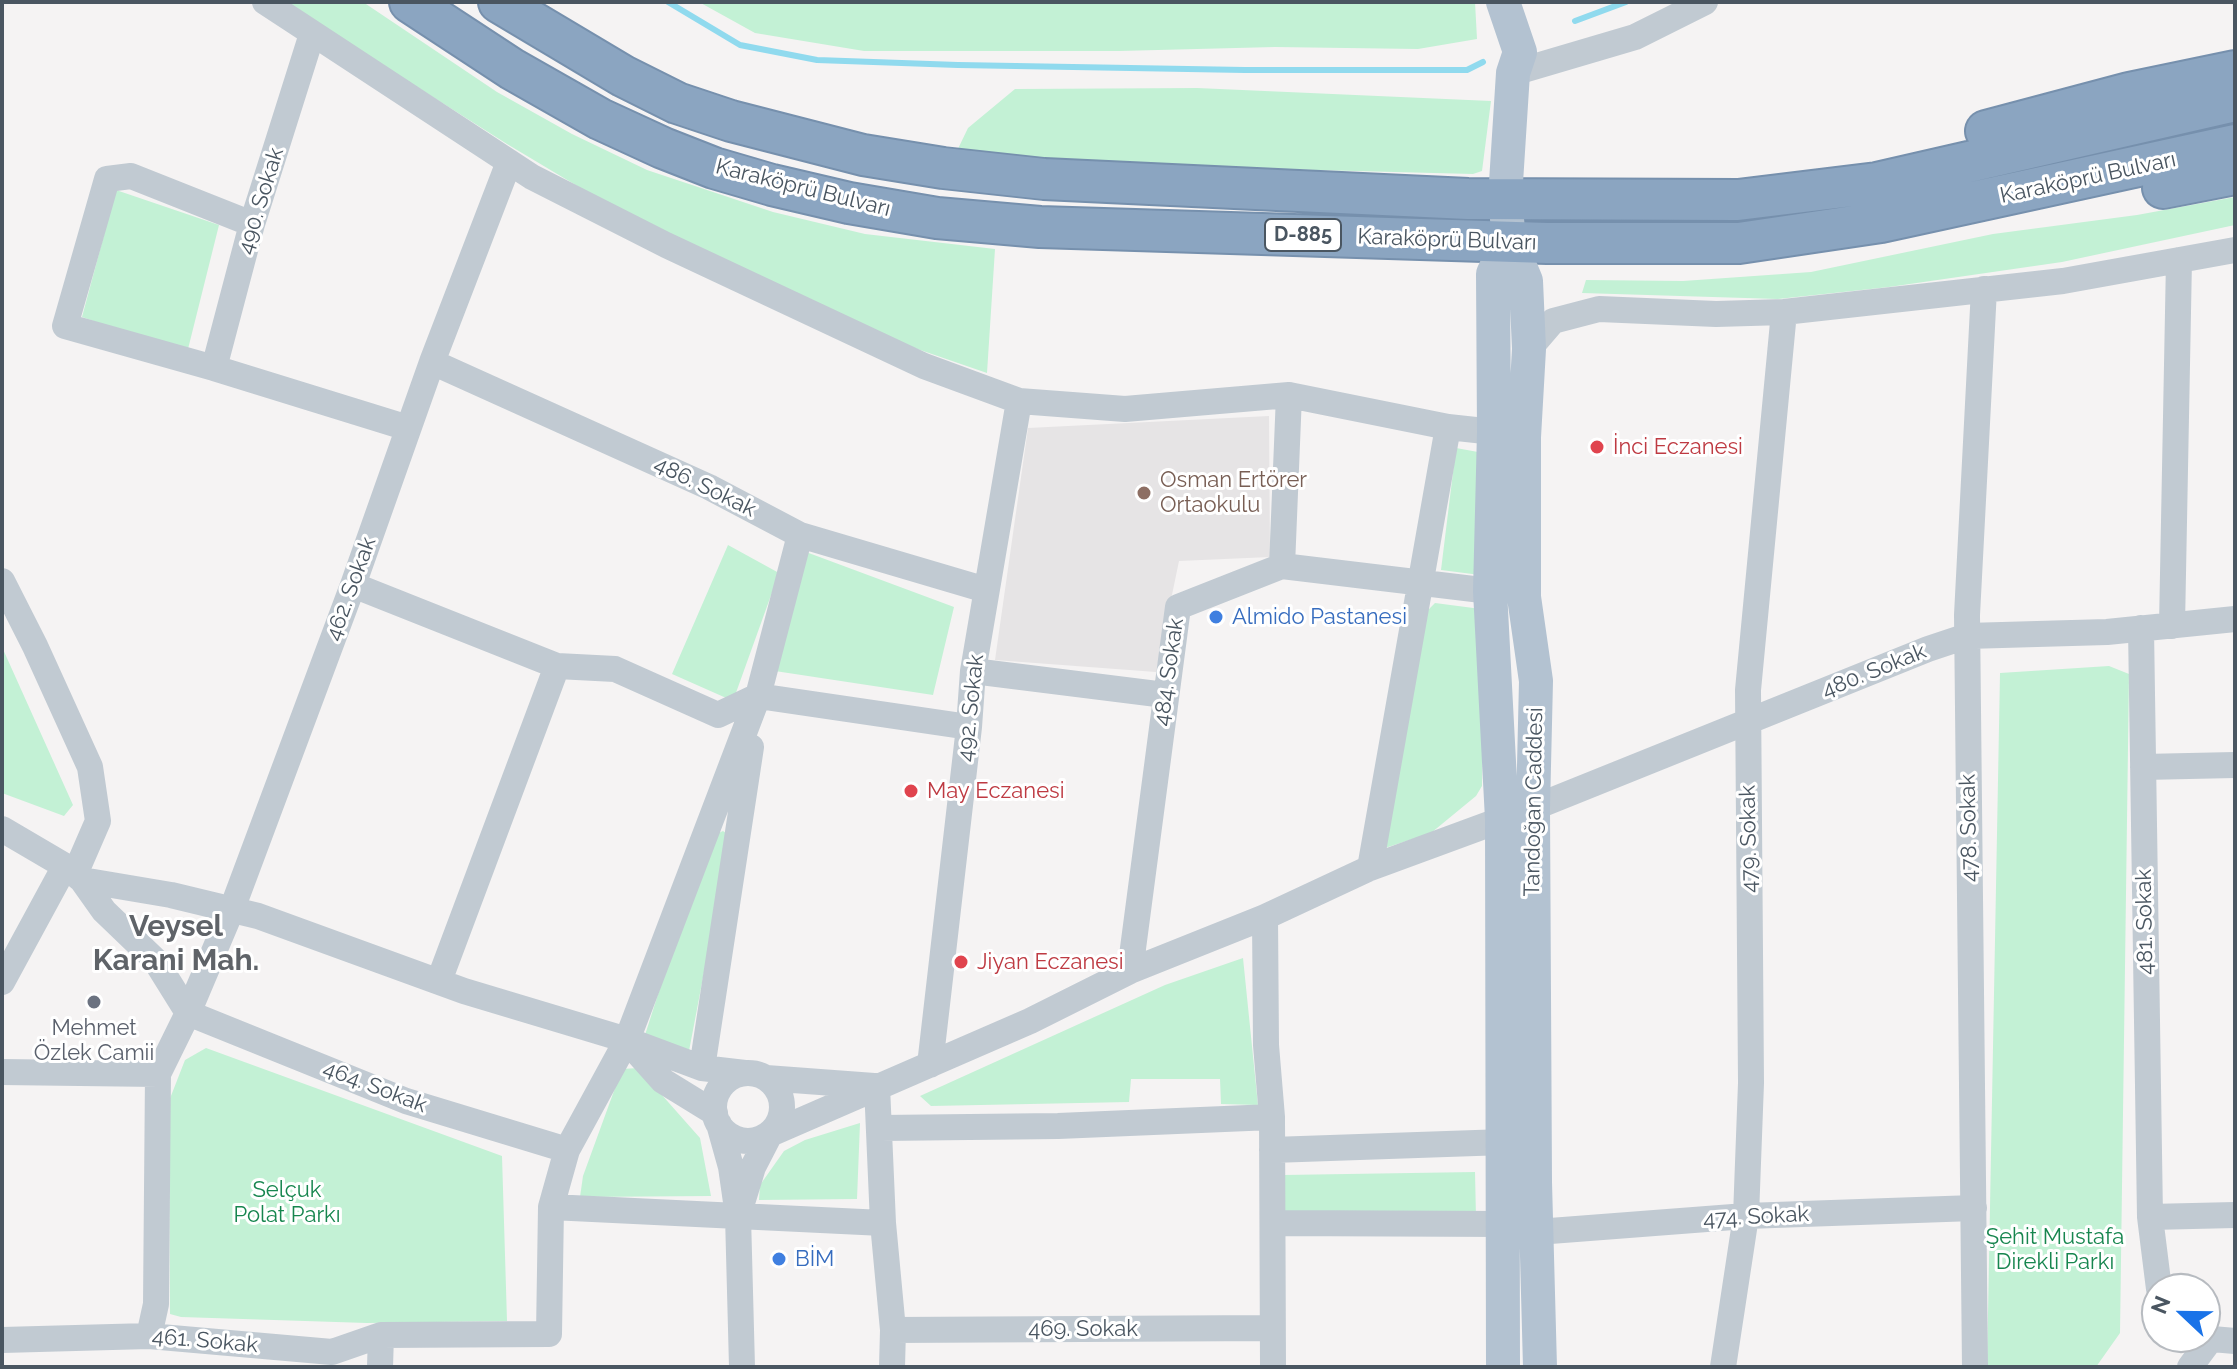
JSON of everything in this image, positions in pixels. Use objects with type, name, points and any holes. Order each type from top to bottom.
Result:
[{"type":"highway","name":"Karaköprü Bulvarı","points":[[410,2],[512,69],[600,119],[663,148],[772,185],[849,203],[937,218],[1040,227],[1739,243],[1881,222],[2235,145]]},
{"type":"highway","name":"Karaköprü Bulvarı","points":[[499,2],[587,56],[677,103],[731,121],[863,155],[1044,179],[1468,199],[1738,200],[1877,183],[2235,101]]},
{"type":"highway","points":[[1877,183],[1948,141],[2129,93],[2235,71]]},
{"type":"highway","points":[[1981,201],[2085,202],[2235,174]]},
{"type":"main road","name":"Tandoğan Caddesi","points":[[1503,2],[1520,52],[1513,73],[1505,198],[1509,240],[1526,281],[1529,349],[1524,437],[1524,597],[1536,681],[1517,813],[1505,1142],[1521,1228],[1540,1367]]},
{"type":"main road","name":"Tandoğan Caddesi","points":[[1503,1367],[1521,1228],[1517,813],[1490,591],[1494,432],[1493,274],[1509,240]]},
{"type":"street","points":[[265,2],[532,177],[680,252],[924,366],[1019,401],[1125,409],[1289,395],[1448,427],[1494,432]]},
{"type":"street","points":[[1513,73],[1635,37],[1705,2]]},
{"type":"street","name":"490. Sokak","points":[[214,368],[252,224],[312,34]]},
{"type":"street","name":"462. Sokak","points":[[149,1336],[156,1304],[158,1074],[188,1013],[232,909],[432,362],[509,162]]},
{"type":"street","points":[[252,224],[131,176],[107,179],[65,326],[408,428]]},
{"type":"street","points":[[1529,349],[1553,321],[1599,309],[1716,314],[1784,312],[2063,281],[2235,250]]},
{"type":"street","points":[[2172,626],[2179,260]]},
{"type":"street","name":"478. Sokak","points":[[1975,1367],[1967,636],[1984,289]]},
{"type":"street","name":"479. Sokak","points":[[1723,1367],[1746,1216],[1751,1083],[1748,690],[1784,312]]},
{"type":"street","name":"486. Sokak","points":[[432,362],[709,487],[800,535],[987,588]]},
{"type":"street","points":[[1289,395],[1282,566],[1490,591]]},
{"type":"street","name":"492. Sokak","points":[[930,1065],[973,671],[1019,401]]},
{"type":"street","points":[[1370,868],[1448,427]]},
{"type":"street","points":[[702,1068],[758,696],[800,535]]},
{"type":"street","name":"484. Sokak","points":[[1130,971],[1178,607],[1282,566]]},
{"type":"street","points":[[2,581],[90,767],[98,821],[74,873],[2,982]]},
{"type":"street","points":[[353,585],[557,666],[615,669],[718,715],[758,696],[969,727]]},
{"type":"street","name":"480. Sokak","points":[[770,1134],[1030,1021],[1130,971],[1265,917],[1370,868],[1748,723],[1928,649],[1967,636],[2107,632],[2235,619]]},
{"type":"street","name":"481. Sokak","points":[[2141,628],[2150,1217],[2157,1273]]},
{"type":"street","points":[[439,981],[557,666]]},
{"type":"street","points":[[973,671],[1165,695]]},
{"type":"street","points":[[758,696],[627,1040],[567,1150],[551,1207],[883,1223]]},
{"type":"street","points":[[2143,767],[2235,765]]},
{"type":"street","points":[[2,829],[74,873],[258,916],[439,981],[627,1040],[702,1068],[877,1086],[883,1223],[893,1330],[892,1367]]},
{"type":"street","points":[[74,873],[104,911],[155,960],[188,1013]]},
{"type":"street","points":[[1265,917],[1266,1045],[1272,1117],[1274,1223],[1273,1367]]},
{"type":"street","name":"464. Sokak","points":[[188,1013],[406,1101],[567,1150]]},
{"type":"street","points":[[627,1040],[663,1081],[717,1119],[736,1139],[748,1141],[770,1134]]},
{"type":"street","points":[[2,1072],[158,1074]]},
{"type":"street","points":[[742,1367],[738,1216],[731,1167],[717,1119],[718,1091],[725,1082],[756,1075]]},
{"type":"street","points":[[738,1216],[753,1167],[781,1116],[780,1094],[756,1075]]},
{"type":"street","points":[[881,1128],[1058,1126],[1272,1117]]},
{"type":"street","points":[[1272,1150],[1505,1142]]},
{"type":"street","name":"461. Sokak","points":[[2,1340],[149,1336],[332,1352],[381,1335],[549,1334],[551,1207]]},
{"type":"street","name":"474. Sokak","points":[[1274,1223],[1521,1228],[1974,1208]]},
{"type":"street","points":[[2150,1217],[2235,1215]]},
{"type":"street","name":"469. Sokak","points":[[893,1330],[1272,1328]]},
{"type":"street","points":[[380,1367],[381,1335]]},
{"type":"shaded area","name":"Osman Ertörer Ortaokulu","points":[[1269,416],[1270,557],[1179,561],[1156,672],[995,660],[1028,428]]},
{"type":"green space","points":[[283,2],[363,2],[497,92],[572,134],[647,170],[773,212],[865,234],[995,249],[987,373],[897,342],[604,202]]},
{"type":"green space","points":[[699,2],[1475,2],[1477,39],[1418,49],[1275,47],[1119,51],[864,51],[755,33]]},
{"type":"green space","points":[[1197,88],[1491,101],[1482,171],[1473,174],[1237,168],[955,155],[968,128],[1015,89]]},
{"type":"green space","points":[[116,190],[219,225],[187,353],[82,317]]},
{"type":"green space","points":[[2235,197],[2235,225],[2062,262],[1889,287],[1778,299],[1582,293],[1586,280],[1683,281],[1811,272],[1993,234],[2137,215]]},
{"type":"green space","points":[[1456,448],[1489,454],[1488,576],[1441,570]]},
{"type":"green space","points":[[728,545],[779,573],[733,701],[672,674]]},
{"type":"green space","points":[[806,552],[954,607],[933,695],[775,671]]},
{"type":"green space","points":[[1435,603],[1481,609],[1484,613],[1482,786],[1476,796],[1431,833],[1382,849],[1428,610]]},
{"type":"green space","points":[[2,647],[73,805],[64,816],[2,793]]},
{"type":"green space","name":"Şehit Mustafa Direkli Parkı","points":[[2109,666],[2129,674],[2120,1333],[2096,1367],[1987,1367],[2000,673]]},
{"type":"green space","points":[[723,831],[730,836],[689,1051],[645,1035],[708,838]]},
{"type":"green space","points":[[1243,958],[1258,1105],[1221,1104],[1220,1079],[1131,1079],[1129,1102],[931,1106],[920,1096],[1165,985]]},
{"type":"green space","name":"Selçuk Polat Parkı","points":[[206,1048],[502,1156],[507,1321],[367,1323],[181,1317],[170,1314],[169,1101],[185,1060]]},
{"type":"green space","points":[[638,1068],[700,1138],[711,1196],[580,1197],[583,1176],[622,1069]]},
{"type":"green space","points":[[860,1123],[857,1199],[759,1200],[760,1185],[784,1151],[805,1140]]},
{"type":"green space","points":[[1475,1172],[1476,1218],[1283,1221],[1283,1175]]},
{"type":"waterway","points":[[668,2],[740,45],[817,60],[1245,70],[1467,70],[1483,62]]},
{"type":"waterway","points":[[1575,21],[1626,2]]},
{"type":"place","name":"İnci Eczanesi","points":[[1597,447]]},
{"type":"place","name":"Osman Ertörer Ortaokulu","points":[[1144,493]]},
{"type":"place","name":"Almido Pastanesi","points":[[1216,617]]},
{"type":"place","name":"May Eczanesi","points":[[911,791]]},
{"type":"place","name":"Jiyan Eczanesi","points":[[961,962]]},
{"type":"place","name":"Mehmet Özlek Camii","points":[[94,1002]]},
{"type":"place","name":"BİM","points":[[779,1259]]},
{"type":"district","name":"Veysel Karani Mah.","points":[[176,944]]}]
